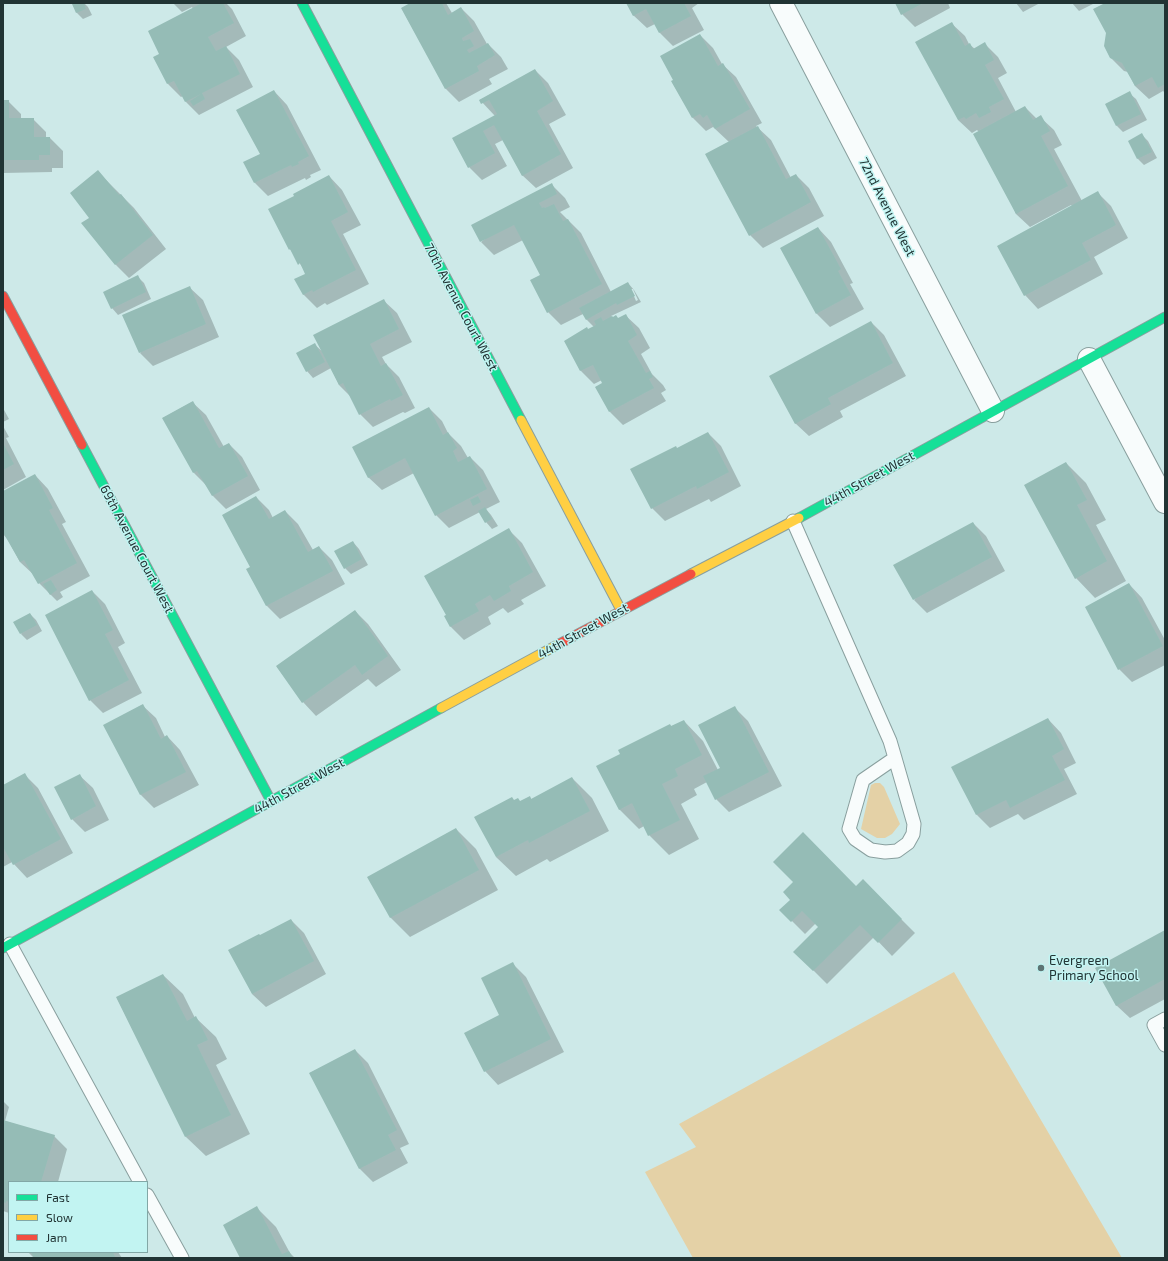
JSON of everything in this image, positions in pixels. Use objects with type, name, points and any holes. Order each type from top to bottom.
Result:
[{"type":"street","name":"70th Avenue Court West","points":[[302,3],[621,610]]},
{"type":"street","name":"72nd Avenue West","points":[[781,3],[992,411]]},
{"type":"street","name":"69th Avenue Court West","points":[[3,296],[271,801]]},
{"type":"street","name":"44th Street West","points":[[7,946],[621,610],[793,521],[1165,317]]},
{"type":"street","points":[[1089,358],[1165,502]]},
{"type":"lane","points":[[793,521],[890,741],[895,758],[914,824],[914,834],[908,843],[897,851],[885,852],[871,850],[855,839],[849,829],[863,780],[895,758]]},
{"type":"lane","points":[[7,946],[139,1181]]},
{"type":"lane","points":[[1165,1019],[1154,1025],[1165,1045]]},
{"type":"lane","points":[[148,1197],[182,1258]]},
{"type":"shaded area","points":[[880,783],[884,787],[900,824],[892,834],[885,838],[877,838],[861,829],[871,785]]},
{"type":"shaded area","points":[[954,972],[1122,1258],[693,1258],[645,1172],[696,1147],[679,1124]]},
{"type":"building","points":[[84,3],[86,9],[76,13],[72,4]]},
{"type":"building","points":[[202,3],[223,3],[234,23],[208,37],[216,51],[226,46],[240,74],[202,93],[205,99],[193,106],[190,101],[201,94],[185,102],[174,81],[167,84],[153,57],[159,54],[148,31]]},
{"type":"building","points":[[410,3],[442,3],[448,15],[461,7],[474,31],[462,38],[463,41],[470,39],[474,46],[467,50],[469,53],[488,43],[495,55],[477,66],[479,71],[445,89],[401,8]]},
{"type":"building","points":[[626,3],[684,3],[691,16],[659,33],[646,9],[633,16]]},
{"type":"building","points":[[895,3],[923,3],[901,15]]},
{"type":"building","points":[[1105,3],[1165,3],[1165,84],[1158,88],[1152,77],[1135,86],[1122,63],[1110,58],[1104,46],[1106,33],[1093,9]]},
{"type":"building","points":[[952,22],[965,46],[970,43],[973,49],[985,42],[994,60],[985,65],[1004,99],[989,107],[991,112],[979,118],[976,113],[966,119],[964,117],[958,120],[915,42]]},
{"type":"building","points":[[700,34],[718,66],[723,63],[750,109],[715,129],[707,115],[703,118],[700,114],[692,118],[671,81],[673,80],[660,56]]},
{"type":"building","points":[[535,69],[553,101],[537,111],[561,154],[522,176],[494,125],[483,131],[495,153],[468,168],[452,138],[497,114],[489,100],[481,104],[479,100]]},
{"type":"building","points":[[274,90],[309,156],[298,162],[299,164],[292,167],[291,165],[254,183],[243,162],[260,154],[236,110]]},
{"type":"building","points":[[1130,91],[1141,114],[1116,126],[1105,104]]},
{"type":"building","points":[[3,100],[9,100],[9,118],[34,118],[34,137],[50,137],[50,155],[39,155],[39,160],[3,160]]},
{"type":"building","points":[[1025,106],[1033,120],[1041,115],[1050,131],[1041,136],[1068,186],[1016,214],[973,134]]},
{"type":"building","points":[[758,126],[786,179],[796,174],[811,202],[749,236],[705,154]]},
{"type":"building","points":[[1142,133],[1152,152],[1137,159],[1128,141]]},
{"type":"building","points":[[98,170],[119,195],[121,194],[153,235],[115,265],[81,223],[89,218],[70,193]]},
{"type":"building","points":[[329,175],[348,212],[331,221],[356,270],[313,292],[312,290],[303,295],[294,279],[305,274],[300,263],[298,265],[290,249],[289,250],[268,209],[294,196],[293,194]]},
{"type":"building","points":[[552,183],[557,194],[539,203],[542,208],[554,204],[563,221],[568,219],[602,284],[547,313],[530,280],[540,275],[514,225],[480,242],[471,225]]},
{"type":"building","points":[[1098,191],[1116,225],[1082,243],[1091,260],[1024,296],[997,246]]},
{"type":"building","points":[[818,227],[841,269],[838,271],[851,295],[816,314],[780,248]]},
{"type":"building","points":[[138,275],[146,292],[111,309],[103,292]]},
{"type":"building","points":[[628,282],[635,296],[617,305],[616,303],[586,320],[579,308]]},
{"type":"building","points":[[190,286],[206,324],[139,353],[122,315]]},
{"type":"building","points":[[384,299],[399,329],[370,344],[381,366],[386,363],[403,395],[391,401],[390,399],[359,415],[343,383],[339,385],[313,335]]},
{"type":"building","points":[[626,314],[637,335],[628,341],[646,373],[650,371],[653,377],[649,379],[654,388],[609,412],[595,387],[602,383],[593,365],[580,371],[564,341],[587,327],[588,329],[596,325],[594,321],[601,317],[603,321],[612,316],[613,317],[616,315],[618,318]]},
{"type":"building","points":[[871,321],[893,363],[828,398],[831,404],[795,424],[769,376]]},
{"type":"building","points":[[315,343],[325,362],[306,372],[296,353]]},
{"type":"building","points":[[193,401],[219,448],[229,443],[248,476],[212,496],[197,471],[193,473],[162,418]]},
{"type":"building","points":[[429,407],[443,435],[448,432],[457,448],[453,451],[458,462],[470,456],[487,489],[435,516],[405,458],[368,478],[352,447]]},
{"type":"building","points":[[708,432],[729,472],[697,489],[696,486],[651,509],[630,469]]},
{"type":"building","points":[[3,443],[14,464],[3,470]]},
{"type":"building","points":[[1066,462],[1087,500],[1077,505],[1107,561],[1075,579],[1024,485]]},
{"type":"building","points":[[35,474],[53,508],[49,510],[77,563],[38,584],[24,560],[20,562],[4,534],[3,535],[3,491]]},
{"type":"building","points":[[256,496],[269,519],[285,510],[308,552],[319,546],[333,571],[266,606],[246,569],[250,567],[222,515]]},
{"type":"building","points":[[478,496],[481,502],[473,506],[470,500]]},
{"type":"building","points":[[485,507],[492,519],[485,523],[478,511]]},
{"type":"building","points":[[973,522],[992,557],[913,600],[893,565]]},
{"type":"building","points":[[509,528],[533,572],[509,586],[511,591],[494,601],[490,595],[475,604],[479,611],[450,627],[444,616],[446,615],[424,576]]},
{"type":"building","points":[[353,541],[362,559],[344,569],[334,551]]},
{"type":"building","points":[[51,580],[57,590],[50,595],[43,584]]},
{"type":"building","points":[[1129,583],[1163,646],[1118,670],[1085,607]]},
{"type":"building","points":[[92,590],[113,630],[105,634],[129,680],[89,701],[45,615]]},
{"type":"building","points":[[355,610],[388,656],[362,675],[355,665],[302,703],[276,666]]},
{"type":"building","points":[[30,613],[37,625],[20,634],[13,622]]},
{"type":"building","points":[[143,704],[161,739],[167,735],[186,772],[140,795],[103,725]]},
{"type":"building","points":[[735,706],[769,772],[715,800],[703,776],[720,768],[698,725]]},
{"type":"building","points":[[1048,718],[1064,749],[1052,756],[1065,780],[1010,808],[1006,800],[976,815],[951,767]]},
{"type":"building","points":[[684,720],[702,755],[675,769],[678,776],[662,784],[680,820],[648,836],[632,803],[619,810],[596,766],[620,754],[618,750],[670,724],[671,726]]},
{"type":"building","points":[[25,773],[61,839],[13,865],[3,847],[3,785]]},
{"type":"building","points":[[80,774],[96,806],[71,820],[54,787]]},
{"type":"building","points":[[572,777],[590,811],[529,843],[528,840],[496,857],[474,817],[512,797],[514,800],[518,798],[520,801],[530,796],[531,799]]},
{"type":"building","points":[[456,828],[479,870],[390,918],[367,877]]},
{"type":"building","points":[[803,832],[856,886],[863,879],[902,919],[878,943],[860,925],[813,971],[793,952],[818,927],[802,911],[791,922],[779,910],[790,900],[783,892],[793,882],[773,862]]},
{"type":"building","points":[[291,919],[314,961],[252,994],[228,950]]},
{"type":"building","points":[[1165,930],[1165,979],[1116,1006],[1095,968]]},
{"type":"building","points":[[513,962],[551,1039],[484,1072],[464,1033],[499,1015],[481,978]]},
{"type":"building","points":[[163,974],[187,1021],[196,1016],[208,1040],[197,1045],[231,1115],[185,1137],[116,997]]},
{"type":"building","points":[[355,1049],[397,1130],[388,1135],[396,1150],[359,1169],[309,1073]]},
{"type":"building","points":[[3,1120],[55,1135],[41,1181],[8,1181],[8,1202],[3,1202]]},
{"type":"building","points":[[257,1206],[282,1254],[289,1251],[293,1258],[240,1258],[223,1225]]},
{"type":"building","points":[[32,1253],[113,1253],[115,1257],[113,1258],[34,1258]]},
{"type":"traffic: fast","points":[[302,3],[521,420]]},
{"type":"traffic: fast","points":[[799,518],[1165,317]]},
{"type":"traffic: fast","points":[[82,445],[271,801]]},
{"type":"traffic: fast","points":[[3,948],[441,708]]},
{"type":"traffic: slow","points":[[521,420],[621,610]]},
{"type":"traffic: slow","points":[[691,574],[799,518]]},
{"type":"traffic: slow","points":[[441,708],[559,644]]},
{"type":"traffic: jam","points":[[3,296],[82,445]]},
{"type":"traffic: jam","points":[[559,644],[691,574]]},
{"type":"place","name":"Evergreen Primary School","points":[[1041,968]]}]
